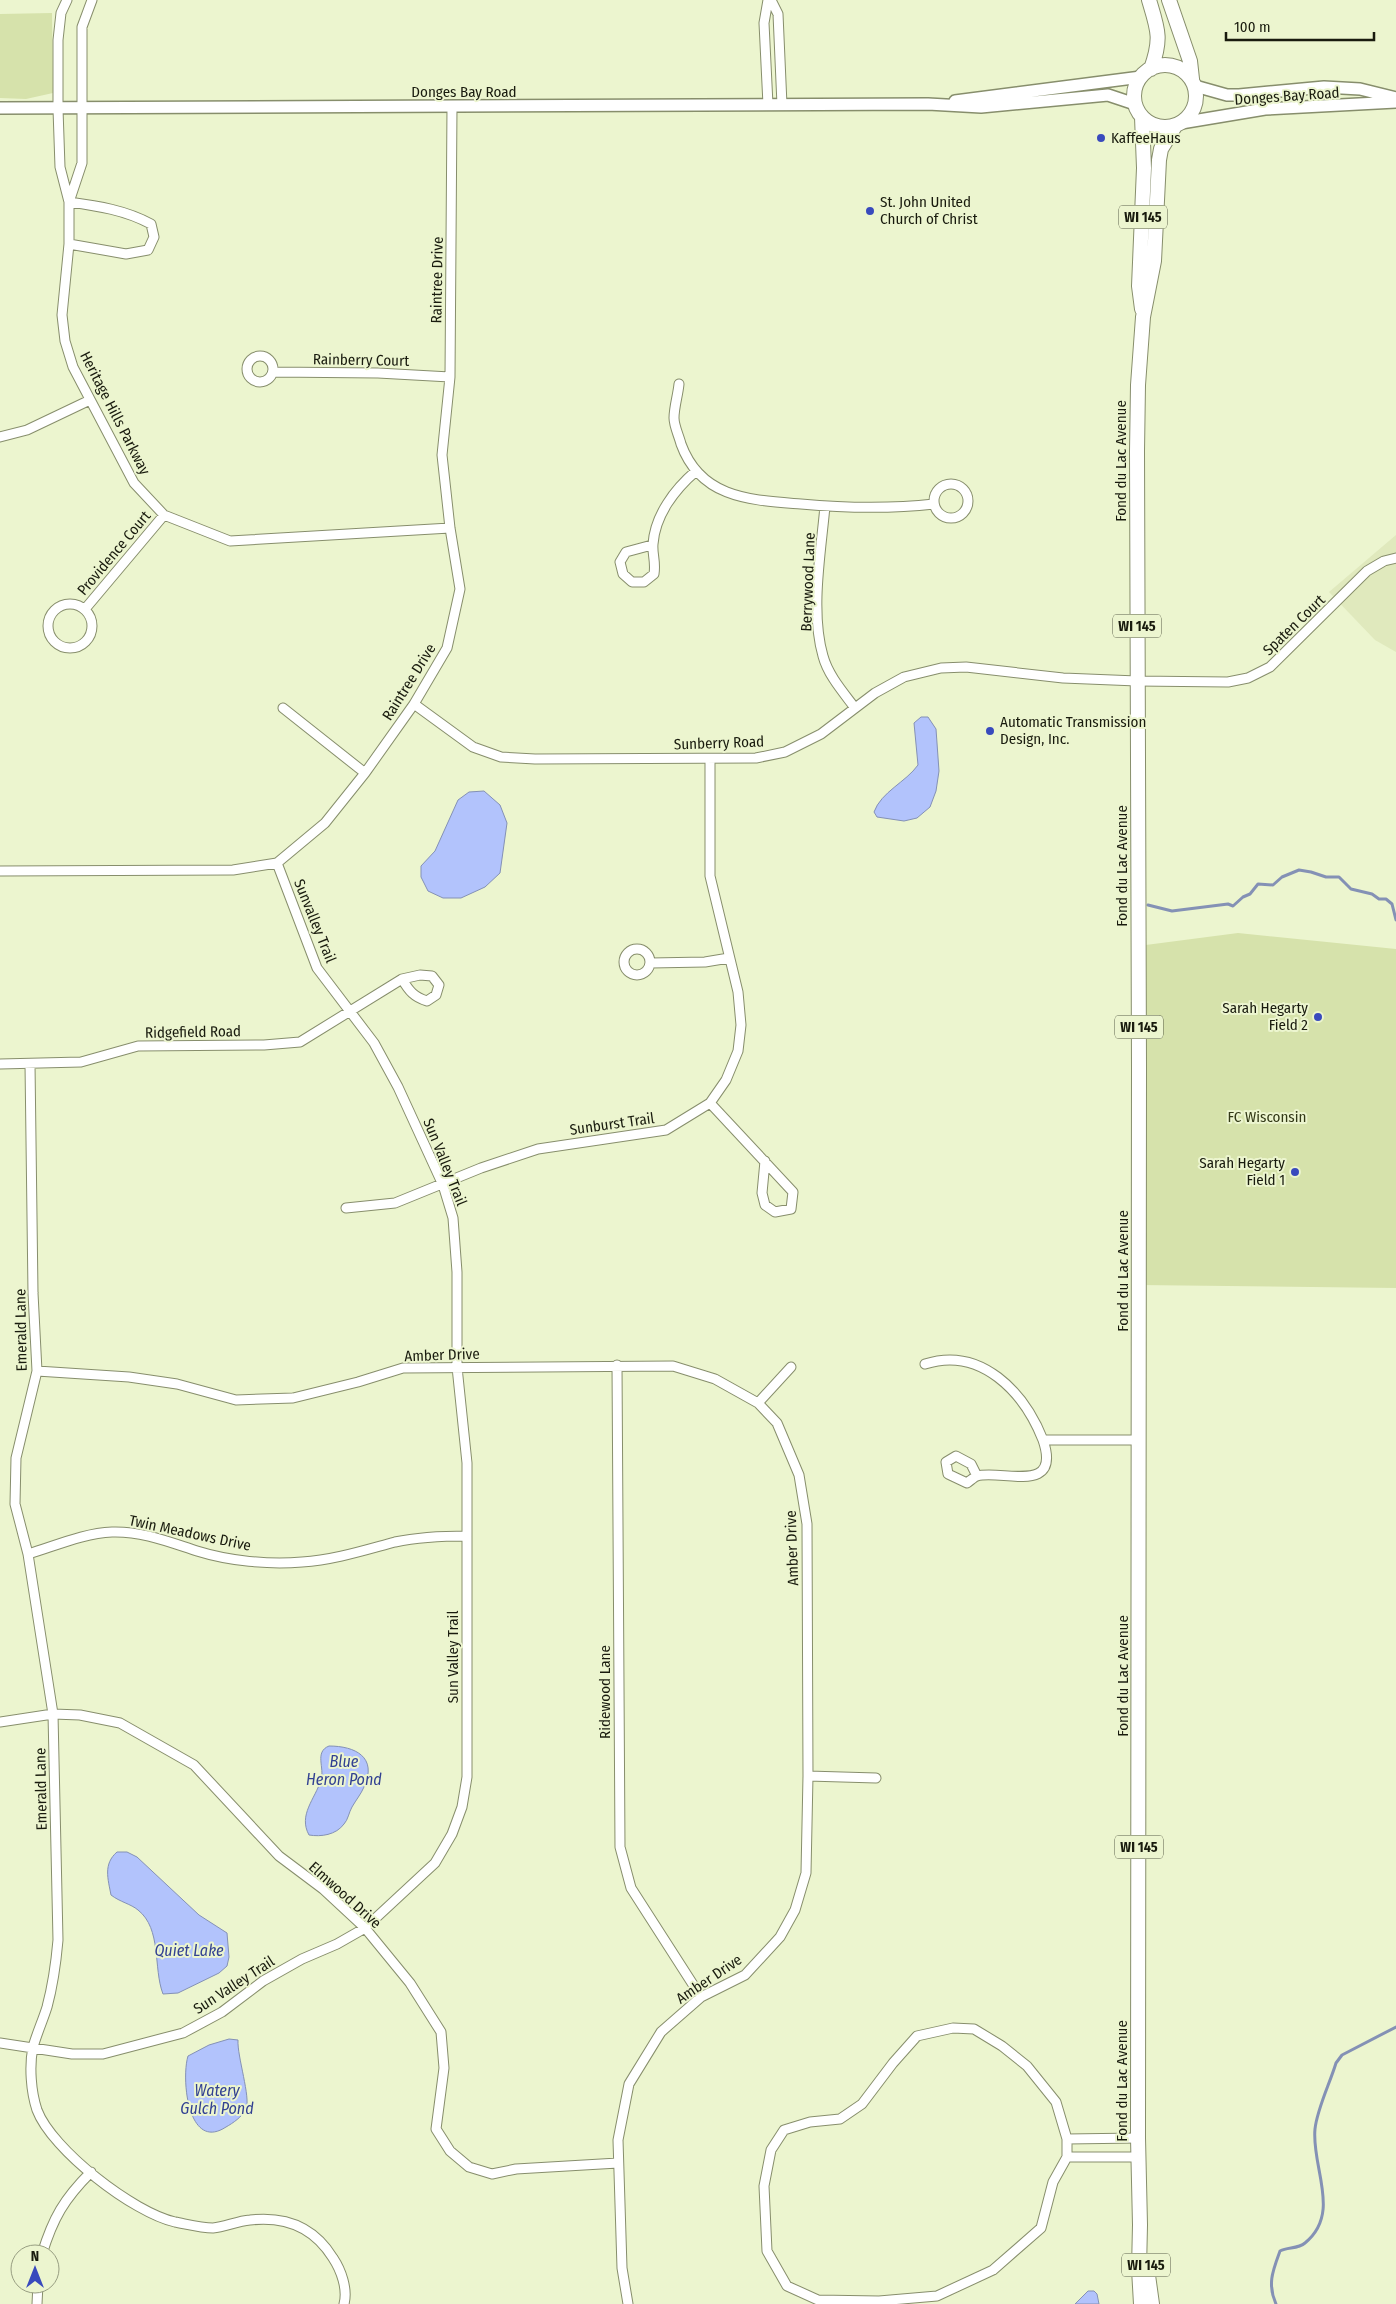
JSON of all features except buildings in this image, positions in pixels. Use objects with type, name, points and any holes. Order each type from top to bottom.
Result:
[{"type":"main road","points":[[1135,104],[1135,90],[1157,52],[1159,35],[1150,0]]},
{"type":"main road","name":"WI 145","points":[[1169,0],[1190,61],[1195,107],[1192,113],[1178,125]]},
{"type":"main road","points":[[1146,73],[1163,65],[1176,67],[1193,82]]},
{"type":"main road","name":"WI 145","points":[[1135,104],[1142,117]]},
{"type":"main road","points":[[1142,117],[1153,125],[1178,125]]},
{"type":"main road","name":"Fond du Lac Avenue","points":[[1142,117],[1144,168],[1139,286],[1143,317]]},
{"type":"main road","name":"Fond du Lac Avenue","points":[[1141,2304],[1138,2157],[1137,441],[1138,385],[1143,317],[1154,261],[1160,149],[1178,125]]},
{"type":"main road","name":"Fond du Lac Avenue","points":[[1140,2225],[1152,2304]]},
{"type":"street","name":"Heritage Hills Parkway","points":[[66,0],[61,13],[58,40],[60,167],[69,202],[69,244],[62,315],[65,341],[73,367],[134,483],[164,515],[230,541],[450,528]]},
{"type":"street","name":"Heritage Hills Parkway","points":[[69,202],[82,163],[82,27],[92,0]]},
{"type":"street","points":[[768,105],[764,23],[769,0]]},
{"type":"street","points":[[769,0],[778,14],[782,105]]},
{"type":"street","name":"Donges Bay Road","points":[[928,104],[1146,73]]},
{"type":"street","name":"Donges Bay Road","points":[[1193,82],[1227,95],[1239,96],[1324,87],[1360,89],[1396,98]]},
{"type":"street","name":"Donges Bay Road","points":[[0,108],[928,104],[981,107],[1108,95],[1135,104]]},
{"type":"street","name":"Donges Bay Road","points":[[1178,125],[1265,109],[1396,102]]},
{"type":"street","name":"Raintree Drive","points":[[0,871],[233,870],[276,863],[325,823],[365,773],[414,704],[447,648],[460,588],[450,528],[442,455],[450,377],[452,107]]},
{"type":"street","points":[[69,202],[120,210],[138,216],[151,224],[154,237],[148,250],[126,254],[69,244]]},
{"type":"street","name":"Rainberry Court","points":[[273,372],[378,373],[450,377]]},
{"type":"street","points":[[679,384],[674,419],[685,454],[696,472],[711,484],[730,495],[825,506],[894,508],[934,504]]},
{"type":"street","points":[[0,437],[27,430],[90,400]]},
{"type":"street","points":[[652,545],[626,552],[620,562],[622,574],[632,582],[644,582],[654,574],[656,562],[652,545],[656,528],[668,503],[683,483],[696,472]]},
{"type":"street","name":"Berrywood Lane","points":[[825,506],[818,578],[818,623],[823,656],[836,683],[855,708]]},
{"type":"street","name":"Providence Court","points":[[85,609],[164,515]]},
{"type":"street","name":"Spaten Court","points":[[1137,681],[1228,682],[1259,673],[1270,667],[1367,571],[1384,561],[1396,558]]},
{"type":"street","name":"Providence Court","points":[[71,604],[85,609],[92,621],[91,635],[88,641],[76,648],[68,648],[55,642],[48,629],[48,621],[56,608],[71,604]]},
{"type":"street","name":"Sunberry Road","points":[[414,704],[473,747],[501,757],[535,759],[756,758],[785,752],[821,734],[875,693],[904,678],[941,668],[966,667],[1063,678],[1137,681]]},
{"type":"street","points":[[283,708],[365,773]]},
{"type":"street","name":"Sunburst Trail","points":[[346,1208],[395,1203],[481,1168],[538,1149],[666,1130],[710,1103],[726,1080],[738,1051],[741,1026],[738,992],[710,876],[710,759]]},
{"type":"street","name":"Sunvalley Trail","points":[[276,863],[317,968],[349,1011]]},
{"type":"street","points":[[651,963],[705,962],[730,958]]},
{"type":"street","name":"Ridgefield Road","points":[[0,1064],[81,1062],[138,1046],[264,1045],[300,1042],[402,979]]},
{"type":"street","name":"Sun Valley Trail","points":[[0,2043],[72,2054],[103,2054],[183,2033],[222,2012],[263,1981],[302,1958],[337,1944],[365,1928],[435,1863],[452,1834],[462,1807],[468,1777],[466,1463],[457,1367],[457,1272],[454,1227],[443,1185],[398,1087],[374,1043],[349,1011]]},
{"type":"street","name":"Emerald Lane","points":[[30,1064],[33,1293],[37,1371],[16,1458],[15,1504],[28,1554],[53,1714],[58,1940],[56,1967],[46,2008],[33,2048],[31,2082],[37,2110],[51,2136],[91,2172],[136,2206],[173,2222],[212,2228],[249,2220],[278,2218],[304,2228],[324,2243],[341,2270],[344,2304]]},
{"type":"street","points":[[710,1103],[765,1161],[793,1192],[791,1209],[775,1212],[765,1205],[762,1193],[765,1161]]},
{"type":"street","points":[[925,1364],[955,1359],[978,1367],[1003,1380],[1022,1399],[1035,1420],[1046,1449],[1046,1460],[1043,1468],[1037,1474],[1024,1477],[978,1476]]},
{"type":"street","name":"Ridewood Lane","points":[[617,1365],[620,1847],[631,1888],[701,1998]]},
{"type":"street","name":"Amber Drive","points":[[37,1371],[129,1377],[177,1384],[236,1400],[293,1398],[358,1382],[403,1368],[673,1366],[715,1379],[758,1403],[777,1424],[799,1474],[807,1524],[808,1776],[806,1872],[795,1910],[780,1937],[745,1975],[701,1998],[661,2032],[629,2084],[618,2140],[622,2268],[628,2304]]},
{"type":"street","points":[[758,1403],[791,1367]]},
{"type":"street","points":[[1043,1440],[1139,1440]]},
{"type":"street","name":"Twin Meadows Drive","points":[[28,1554],[93,1534],[113,1532],[147,1536],[198,1551],[233,1558],[302,1562],[336,1557],[397,1542],[435,1536],[467,1536]]},
{"type":"street","name":"Elmwood Drive","points":[[0,1722],[53,1714],[80,1715],[120,1723],[194,1765],[279,1856],[323,1889],[365,1928],[410,1983],[441,2032],[444,2068],[436,2129],[450,2151],[469,2167],[492,2174],[516,2169],[618,2163]]},
{"type":"street","points":[[808,1776],[876,1778]]},
{"type":"street","points":[[953,2028],[974,2029],[1002,2046],[1027,2066],[1056,2102],[1067,2139],[1067,2157],[1053,2182],[1040,2228],[993,2270],[937,2296],[879,2301],[818,2300],[787,2286],[767,2251],[764,2186],[772,2150],[784,2130],[810,2122],[840,2119],[862,2104],[893,2063],[917,2036],[953,2028]]},
{"type":"street","points":[[1067,2139],[1138,2138]]},
{"type":"street","points":[[1067,2157],[1138,2157]]},
{"type":"street","points":[[45,2244],[51,2225],[71,2192],[91,2172]]},
{"type":"shaded area","points":[[1396,535],[1396,652],[1375,640],[1329,592]]},
{"type":"green space","points":[[52,13],[53,93],[26,99],[0,98],[0,14]]},
{"type":"green space","name":"FC Wisconsin","points":[[1238,933],[1396,949],[1396,1288],[1139,1285],[1138,946]]},
{"type":"water","points":[[921,717],[928,717],[936,729],[939,771],[936,791],[930,807],[917,818],[904,821],[877,817],[874,812],[877,805],[918,765],[914,723]]},
{"type":"water","points":[[484,791],[500,805],[507,823],[500,873],[485,887],[461,898],[443,898],[428,891],[421,877],[421,866],[435,851],[458,800],[469,792]]},
{"type":"water","name":"Blue Heron Pond","points":[[329,1746],[347,1748],[362,1755],[368,1768],[368,1777],[363,1790],[341,1828],[328,1834],[309,1835],[305,1821],[306,1814],[321,1780],[322,1752]]},
{"type":"water","name":"Quiet Lake","points":[[117,1852],[127,1852],[137,1857],[199,1915],[227,1933],[229,1957],[227,1966],[219,1973],[178,1993],[163,1994],[151,1927],[138,1910],[111,1895],[108,1867]]},
{"type":"water","name":"Watery Gulch Pond","points":[[229,2039],[238,2040],[247,2096],[246,2109],[237,2120],[226,2127],[213,2132],[203,2130],[195,2122],[190,2110],[186,2080],[188,2056],[209,2045]]},
{"type":"water","points":[[1088,2291],[1094,2291],[1097,2294],[1099,2304],[1075,2304]]},
{"type":"waterway","points":[[1148,905],[1172,911],[1228,904],[1233,906],[1243,897],[1250,894],[1258,884],[1273,885],[1282,877],[1299,870],[1326,877],[1339,877],[1351,889],[1372,894],[1379,899],[1386,899],[1392,904],[1396,920]]},
{"type":"waterway","points":[[1276,2304],[1271,2283],[1280,2251],[1305,2243],[1316,2231],[1322,2218],[1322,2189],[1315,2144],[1315,2129],[1321,2105],[1336,2063],[1342,2055],[1396,2027]]},
{"type":"place","name":"KaffeeHaus","points":[[1101,138]]},
{"type":"place","name":"St. John United Church of Christ","points":[[870,211]]},
{"type":"place","name":"Automatic Transmission Design, Inc.","points":[[990,731]]},
{"type":"place","name":"Sarah Hegarty Field 2","points":[[1318,1017]]},
{"type":"place","name":"Sarah Hegarty Field 1","points":[[1295,1172]]}]
